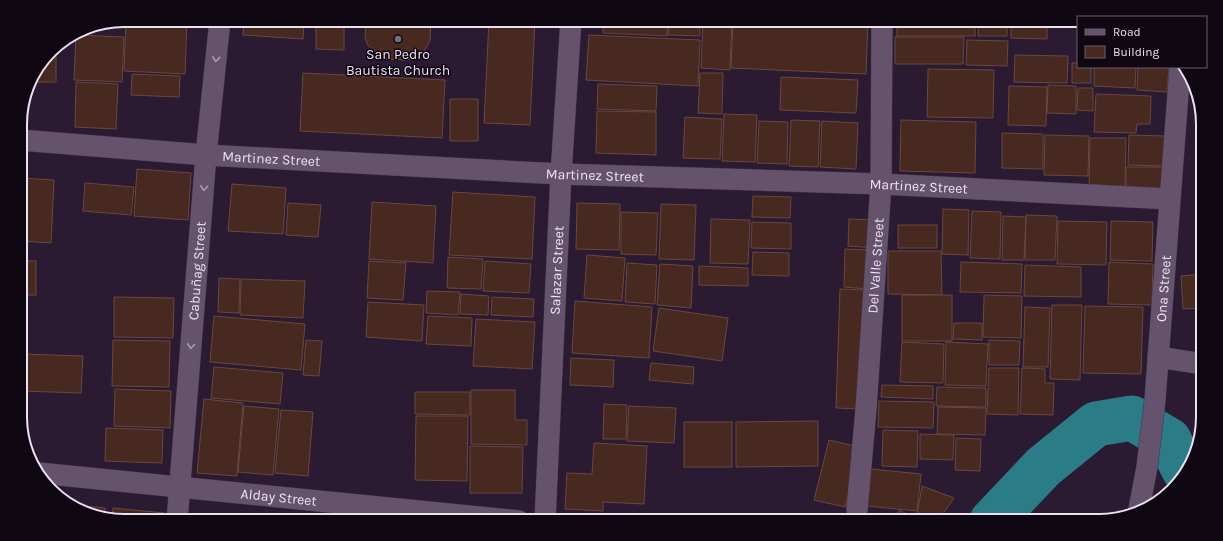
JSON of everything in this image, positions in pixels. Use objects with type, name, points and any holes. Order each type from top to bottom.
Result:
[{"type":"street","name":"Cabuñag Street","points":[[178,514],[206,155],[219,27]]},
{"type":"street","name":"Salazar Street","points":[[545,514],[561,174],[571,27]]},
{"type":"street","name":"Del Valle Street","points":[[857,510],[867,401],[881,184],[882,27]]},
{"type":"street","name":"Ona Street","points":[[1140,505],[1147,467],[1155,400],[1180,71]]},
{"type":"street","name":"Martinez Street","points":[[27,141],[206,155],[561,174],[881,184],[1170,199]]},
{"type":"street","points":[[1158,357],[1196,363]]},
{"type":"street","name":"Alday Street","points":[[46,474],[451,514]]},
{"type":"building","points":[[126,27],[187,27],[185,74],[124,71]]},
{"type":"building","points":[[244,27],[304,27],[303,39],[243,35]]},
{"type":"building","points":[[316,27],[344,27],[344,50],[316,49]]},
{"type":"building","name":"San Pedro Bautista Church","points":[[366,27],[431,27],[430,41],[422,55],[406,60],[384,59],[377,55],[367,44],[365,37]]},
{"type":"building","points":[[489,27],[535,27],[530,125],[484,123]]},
{"type":"building","points":[[603,27],[667,27],[667,36],[603,33]]},
{"type":"building","points":[[669,27],[700,27],[700,36],[668,35]]},
{"type":"building","points":[[703,27],[732,27],[730,70],[701,68]]},
{"type":"building","points":[[733,27],[868,27],[866,74],[731,68]]},
{"type":"building","points":[[897,27],[975,27],[975,36],[897,36]]},
{"type":"building","points":[[979,27],[1007,27],[1007,36],[978,36]]},
{"type":"building","points":[[1011,27],[1047,27],[1047,39],[1011,38]]},
{"type":"building","points":[[85,35],[124,37],[122,82],[74,80],[76,40]]},
{"type":"building","points":[[589,35],[700,40],[698,86],[586,80]]},
{"type":"building","points":[[895,37],[964,37],[963,64],[895,64]]},
{"type":"building","points":[[967,40],[1008,41],[1007,66],[966,65]]},
{"type":"building","points":[[1015,55],[1068,56],[1067,83],[1014,82]]},
{"type":"building","points":[[56,56],[56,82],[36,82],[43,70]]},
{"type":"building","points":[[1072,63],[1077,63],[1077,68],[1091,68],[1091,83],[1072,83]]},
{"type":"building","points":[[1094,68],[1136,68],[1135,88],[1094,86]]},
{"type":"building","points":[[1138,68],[1169,68],[1167,92],[1137,90]]},
{"type":"building","points":[[928,69],[994,70],[993,118],[927,117]]},
{"type":"building","points":[[303,73],[445,80],[442,138],[300,131]]},
{"type":"building","points":[[700,73],[723,73],[722,114],[698,113]]},
{"type":"building","points":[[132,74],[180,76],[179,97],[131,95]]},
{"type":"building","points":[[781,77],[858,80],[856,113],[780,110]]},
{"type":"building","points":[[76,82],[118,84],[116,129],[75,127]]},
{"type":"building","points":[[598,84],[657,86],[656,111],[597,109]]},
{"type":"building","points":[[1048,85],[1076,86],[1076,114],[1047,113]]},
{"type":"building","points":[[1009,86],[1047,87],[1046,126],[1008,125]]},
{"type":"building","points":[[1078,88],[1093,88],[1093,111],[1077,110]]},
{"type":"building","points":[[1096,94],[1151,96],[1150,124],[1137,124],[1136,133],[1094,132]]},
{"type":"building","points":[[450,99],[478,99],[478,141],[450,141]]},
{"type":"building","points":[[597,111],[656,112],[656,155],[596,153]]},
{"type":"building","points":[[724,114],[757,115],[755,162],[722,161]]},
{"type":"building","points":[[685,117],[722,119],[720,159],[683,158]]},
{"type":"building","points":[[791,120],[820,121],[818,167],[789,166]]},
{"type":"building","points":[[901,120],[976,122],[975,173],[900,171]]},
{"type":"building","points":[[759,121],[788,122],[787,164],[757,163]]},
{"type":"building","points":[[822,121],[858,123],[856,169],[820,167]]},
{"type":"building","points":[[1002,133],[1043,134],[1043,169],[1002,168]]},
{"type":"building","points":[[1045,135],[1089,136],[1088,176],[1044,175]]},
{"type":"building","points":[[1129,135],[1165,136],[1164,166],[1128,165]]},
{"type":"building","points":[[1090,138],[1126,138],[1125,187],[1089,186]]},
{"type":"building","points":[[1126,167],[1163,167],[1163,190],[1126,189]]},
{"type":"building","points":[[137,169],[191,173],[188,220],[134,216]]},
{"type":"building","points":[[27,178],[54,180],[51,243],[27,241]]},
{"type":"building","points":[[85,183],[134,187],[131,215],[83,211]]},
{"type":"building","points":[[232,184],[286,188],[283,234],[228,231]]},
{"type":"building","points":[[453,192],[535,197],[532,259],[449,255]]},
{"type":"building","points":[[753,196],[791,197],[790,218],[752,217]]},
{"type":"building","points":[[372,202],[436,206],[433,263],[369,259]]},
{"type":"building","points":[[288,203],[321,205],[318,237],[286,235]]},
{"type":"building","points":[[577,203],[620,204],[619,250],[576,249]]},
{"type":"building","points":[[661,204],[696,205],[694,260],[659,259]]},
{"type":"building","points":[[943,209],[969,210],[968,255],[942,254]]},
{"type":"building","points":[[972,211],[1001,212],[1000,259],[970,258]]},
{"type":"building","points":[[621,212],[658,213],[656,255],[621,254]]},
{"type":"building","points":[[1026,215],[1057,216],[1055,260],[1025,260]]},
{"type":"building","points":[[1003,216],[1026,217],[1024,260],[1002,260]]},
{"type":"building","points":[[711,219],[750,220],[748,264],[710,263]]},
{"type":"building","points":[[849,219],[877,220],[875,248],[848,246]]},
{"type":"building","points":[[1058,221],[1107,222],[1106,265],[1057,264]]},
{"type":"building","points":[[1111,221],[1153,222],[1152,261],[1110,260]]},
{"type":"building","points":[[752,222],[791,223],[791,249],[751,248]]},
{"type":"building","points":[[898,225],[937,225],[937,248],[898,248]]},
{"type":"building","points":[[845,249],[870,250],[868,289],[844,287]]},
{"type":"building","points":[[888,251],[941,251],[942,295],[888,294]]},
{"type":"building","points":[[753,252],[789,253],[789,276],[752,275]]},
{"type":"building","points":[[587,255],[625,258],[622,301],[584,298]]},
{"type":"building","points":[[448,257],[483,259],[481,289],[447,288]]},
{"type":"building","points":[[27,261],[36,261],[36,295],[27,295]]},
{"type":"building","points":[[369,261],[406,263],[403,300],[367,298]]},
{"type":"building","points":[[485,261],[531,264],[529,293],[483,291]]},
{"type":"building","points":[[961,262],[1022,264],[1021,293],[960,292]]},
{"type":"building","points":[[1109,262],[1153,264],[1152,305],[1108,304]]},
{"type":"building","points":[[627,263],[657,265],[655,304],[625,302]]},
{"type":"building","points":[[660,264],[693,266],[691,308],[657,305]]},
{"type":"building","points":[[1025,265],[1081,267],[1081,297],[1024,296]]},
{"type":"building","points":[[699,266],[748,268],[748,286],[699,285]]},
{"type":"building","points":[[1196,275],[1196,308],[1183,309],[1181,276]]},
{"type":"building","points":[[219,278],[240,279],[239,313],[218,312]]},
{"type":"building","points":[[241,279],[305,281],[303,318],[240,315]]},
{"type":"building","points":[[840,289],[865,290],[860,409],[836,408]]},
{"type":"building","points":[[427,291],[460,292],[458,315],[426,313]]},
{"type":"building","points":[[461,294],[489,296],[488,315],[460,314]]},
{"type":"building","points":[[902,295],[952,295],[952,341],[902,341]]},
{"type":"building","points":[[984,295],[1022,296],[1021,338],[983,337]]},
{"type":"building","points":[[114,297],[174,298],[173,338],[114,337]]},
{"type":"building","points":[[492,297],[534,299],[533,317],[491,315]]},
{"type":"building","points":[[575,301],[652,307],[649,358],[572,353]]},
{"type":"building","points":[[368,302],[424,305],[422,341],[366,337]]},
{"type":"building","points":[[1052,305],[1082,305],[1080,380],[1050,379]]},
{"type":"building","points":[[1085,306],[1143,307],[1141,374],[1083,373]]},
{"type":"building","points":[[1025,307],[1050,308],[1048,367],[1023,367]]},
{"type":"building","points":[[659,308],[728,318],[722,361],[653,351]]},
{"type":"building","points":[[214,316],[305,324],[301,370],[210,362]]},
{"type":"building","points":[[428,316],[472,318],[471,346],[426,344]]},
{"type":"building","points":[[476,319],[535,322],[532,369],[473,366]]},
{"type":"building","points":[[954,323],[982,323],[982,340],[953,339]]},
{"type":"building","points":[[113,340],[170,341],[169,387],[112,386]]},
{"type":"building","points":[[306,340],[322,341],[319,376],[303,375]]},
{"type":"building","points":[[989,340],[1020,341],[1019,365],[989,365]]},
{"type":"building","points":[[902,342],[944,344],[943,383],[900,382]]},
{"type":"building","points":[[946,342],[988,344],[986,386],[945,385]]},
{"type":"building","points":[[27,354],[83,356],[81,393],[27,391]]},
{"type":"building","points":[[571,358],[614,360],[613,387],[570,385]]},
{"type":"building","points":[[651,363],[694,367],[693,384],[649,380]]},
{"type":"building","points":[[214,367],[283,373],[280,404],[211,398]]},
{"type":"building","points":[[989,368],[1019,368],[1018,415],[987,414]]},
{"type":"building","points":[[1022,368],[1045,369],[1045,383],[1054,383],[1053,415],[1020,414]]},
{"type":"building","points":[[882,385],[933,386],[933,399],[881,397]]},
{"type":"building","points":[[937,387],[986,388],[986,407],[936,406]]},
{"type":"building","points":[[115,389],[171,391],[170,428],[114,426]]},
{"type":"building","points":[[471,390],[515,390],[515,420],[527,420],[527,445],[471,444]]},
{"type":"building","points":[[415,392],[470,392],[470,415],[415,414]]},
{"type":"building","points":[[204,399],[243,403],[237,476],[197,473]]},
{"type":"building","points":[[879,401],[934,402],[933,428],[878,427]]},
{"type":"building","points":[[604,404],[627,405],[626,439],[603,439]]},
{"type":"building","points":[[244,406],[279,409],[273,475],[238,472]]},
{"type":"building","points":[[629,406],[676,408],[674,443],[627,441]]},
{"type":"building","points":[[938,407],[986,408],[985,435],[937,434]]},
{"type":"building","points":[[281,410],[313,412],[308,476],[275,473]]},
{"type":"building","points":[[416,416],[468,416],[467,481],[415,480]]},
{"type":"building","points":[[818,421],[818,466],[736,467],[736,422]]},
{"type":"building","points":[[684,422],[732,422],[732,467],[684,467]]},
{"type":"building","points":[[106,428],[163,430],[162,463],[105,461]]},
{"type":"building","points":[[883,430],[918,431],[917,467],[882,466]]},
{"type":"building","points":[[920,434],[954,435],[953,460],[920,459]]},
{"type":"building","points":[[956,438],[981,439],[980,471],[955,470]]},
{"type":"building","points":[[829,440],[859,447],[845,507],[814,500]]},
{"type":"building","points":[[594,443],[647,446],[644,504],[603,502],[603,511],[565,509],[567,473],[592,474]]},
{"type":"building","points":[[470,446],[523,447],[522,493],[470,493]]},
{"type":"building","points":[[871,469],[921,474],[917,511],[867,506]]},
{"type":"building","points":[[922,486],[954,498],[943,514],[917,514]]},
{"type":"building","points":[[85,506],[105,508],[105,512]]},
{"type":"building","points":[[113,508],[165,513],[165,514],[113,513]]},
{"type":"building","points":[[899,510],[907,514],[897,514]]},
{"type":"waterway","points":[[999,514],[1043,467],[1096,424],[1132,418],[1169,440],[1182,466]]},
{"type":"place","name":"San Pedro Bautista Church","points":[[398,39]]}]
